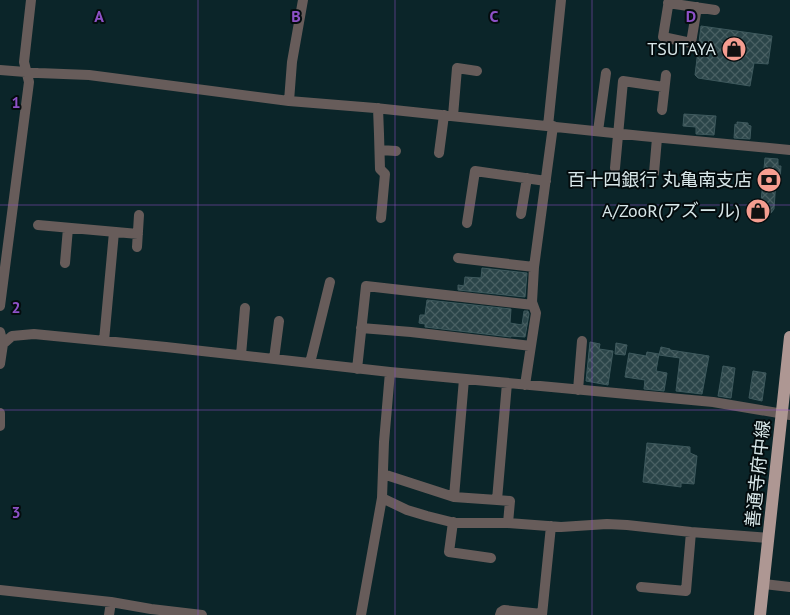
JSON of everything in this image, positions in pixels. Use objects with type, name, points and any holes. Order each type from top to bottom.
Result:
[{"type":"main road","name":"善通寺府中線","points":[[760,615],[786,415],[790,337]]},
{"type":"street","points":[[0,306],[30,82],[24,62],[31,0]]},
{"type":"street","points":[[289,101],[292,62],[302,0]]},
{"type":"street","points":[[525,385],[536,313],[533,304],[534,267],[546,181],[562,0]]},
{"type":"street","points":[[697,7],[691,43],[663,37],[669,1],[715,10]]},
{"type":"street","points":[[439,153],[449,116],[458,68],[476,71]]},
{"type":"street","points":[[0,70],[89,76],[289,101],[378,108],[618,134],[790,150]]},
{"type":"street","points":[[598,131],[606,72]]},
{"type":"street","points":[[662,110],[666,75]]},
{"type":"street","points":[[615,168],[623,81],[664,87]]},
{"type":"street","points":[[378,108],[380,169],[385,174],[381,218]]},
{"type":"street","points":[[654,173],[658,138]]},
{"type":"street","points":[[380,150],[396,151]]},
{"type":"street","points":[[467,223],[475,171],[546,181]]},
{"type":"street","points":[[521,214],[527,178]]},
{"type":"street","points":[[137,247],[138,215]]},
{"type":"street","points":[[38,225],[138,234]]},
{"type":"street","points":[[65,263],[68,228]]},
{"type":"street","points":[[104,341],[114,232]]},
{"type":"street","points":[[458,258],[534,267]]},
{"type":"street","points":[[357,368],[366,281],[533,304]]},
{"type":"street","points":[[310,363],[330,282]]},
{"type":"street","points":[[241,355],[245,308]]},
{"type":"street","points":[[274,359],[279,321]]},
{"type":"street","points":[[361,328],[531,346]]},
{"type":"street","points":[[0,332],[2,345],[0,364]]},
{"type":"street","points":[[2,345],[12,336],[34,334],[390,372],[713,402],[786,415]]},
{"type":"street","points":[[578,390],[582,341]]},
{"type":"street","points":[[361,615],[382,498],[384,442],[390,372]]},
{"type":"street","points":[[454,497],[464,379]]},
{"type":"street","points":[[497,500],[508,383]]},
{"type":"street","points":[[0,413],[0,426]]},
{"type":"street","points":[[383,474],[454,497],[510,501],[508,524]]},
{"type":"street","points":[[382,498],[407,510],[453,522],[561,527],[607,524],[627,525],[769,538]]},
{"type":"street","points":[[453,522],[449,552],[491,558]]},
{"type":"street","points":[[500,615],[500,612],[504,610],[542,614],[551,526]]},
{"type":"street","points":[[641,587],[686,591],[691,532]]},
{"type":"street","points":[[764,584],[790,587]]},
{"type":"street","points":[[0,590],[111,602],[202,615]]},
{"type":"street","points":[[109,615],[111,602]]},
{"type":"building","name":"TSUTAYA","points":[[701,26],[772,36],[768,64],[754,63],[750,86],[698,78],[695,75]]},
{"type":"building","points":[[684,114],[716,116],[714,135],[696,134],[696,127],[683,126]]},
{"type":"building","points":[[737,122],[748,123],[751,126],[750,139],[734,138],[735,124],[737,125]]},
{"type":"building","points":[[765,158],[778,159],[778,166],[781,166],[780,180],[776,180],[774,209],[771,213],[766,213],[765,220],[748,218],[750,201],[761,202]]},
{"type":"building","points":[[482,268],[527,273],[525,297],[458,290],[458,285],[464,286],[465,277],[481,278]]},
{"type":"building","points":[[427,300],[511,309],[510,323],[522,325],[524,311],[528,311],[525,337],[425,327],[425,324],[419,323],[420,315],[425,315]]},
{"type":"building","points":[[590,342],[600,344],[599,349],[613,351],[608,385],[586,381]]},
{"type":"building","points":[[616,343],[627,345],[625,355],[615,354]]},
{"type":"building","points":[[661,347],[709,356],[702,394],[676,391],[680,358],[659,355]]},
{"type":"building","points":[[647,352],[659,354],[656,371],[667,373],[664,391],[644,389],[645,380],[625,377],[629,353],[646,356]]},
{"type":"building","points":[[723,366],[735,368],[731,398],[718,396]]},
{"type":"building","points":[[753,371],[766,373],[762,401],[749,398]]},
{"type":"building","points":[[647,443],[690,447],[690,453],[697,456],[694,484],[681,483],[681,487],[643,482]]},
{"type":"place","name":"TSUTAYA","points":[[734,49]]},
{"type":"place","name":"百十四銀行 丸亀南支店","points":[[769,180]]},
{"type":"place","name":"A/ZooR(アズール)","points":[[758,211]]}]
